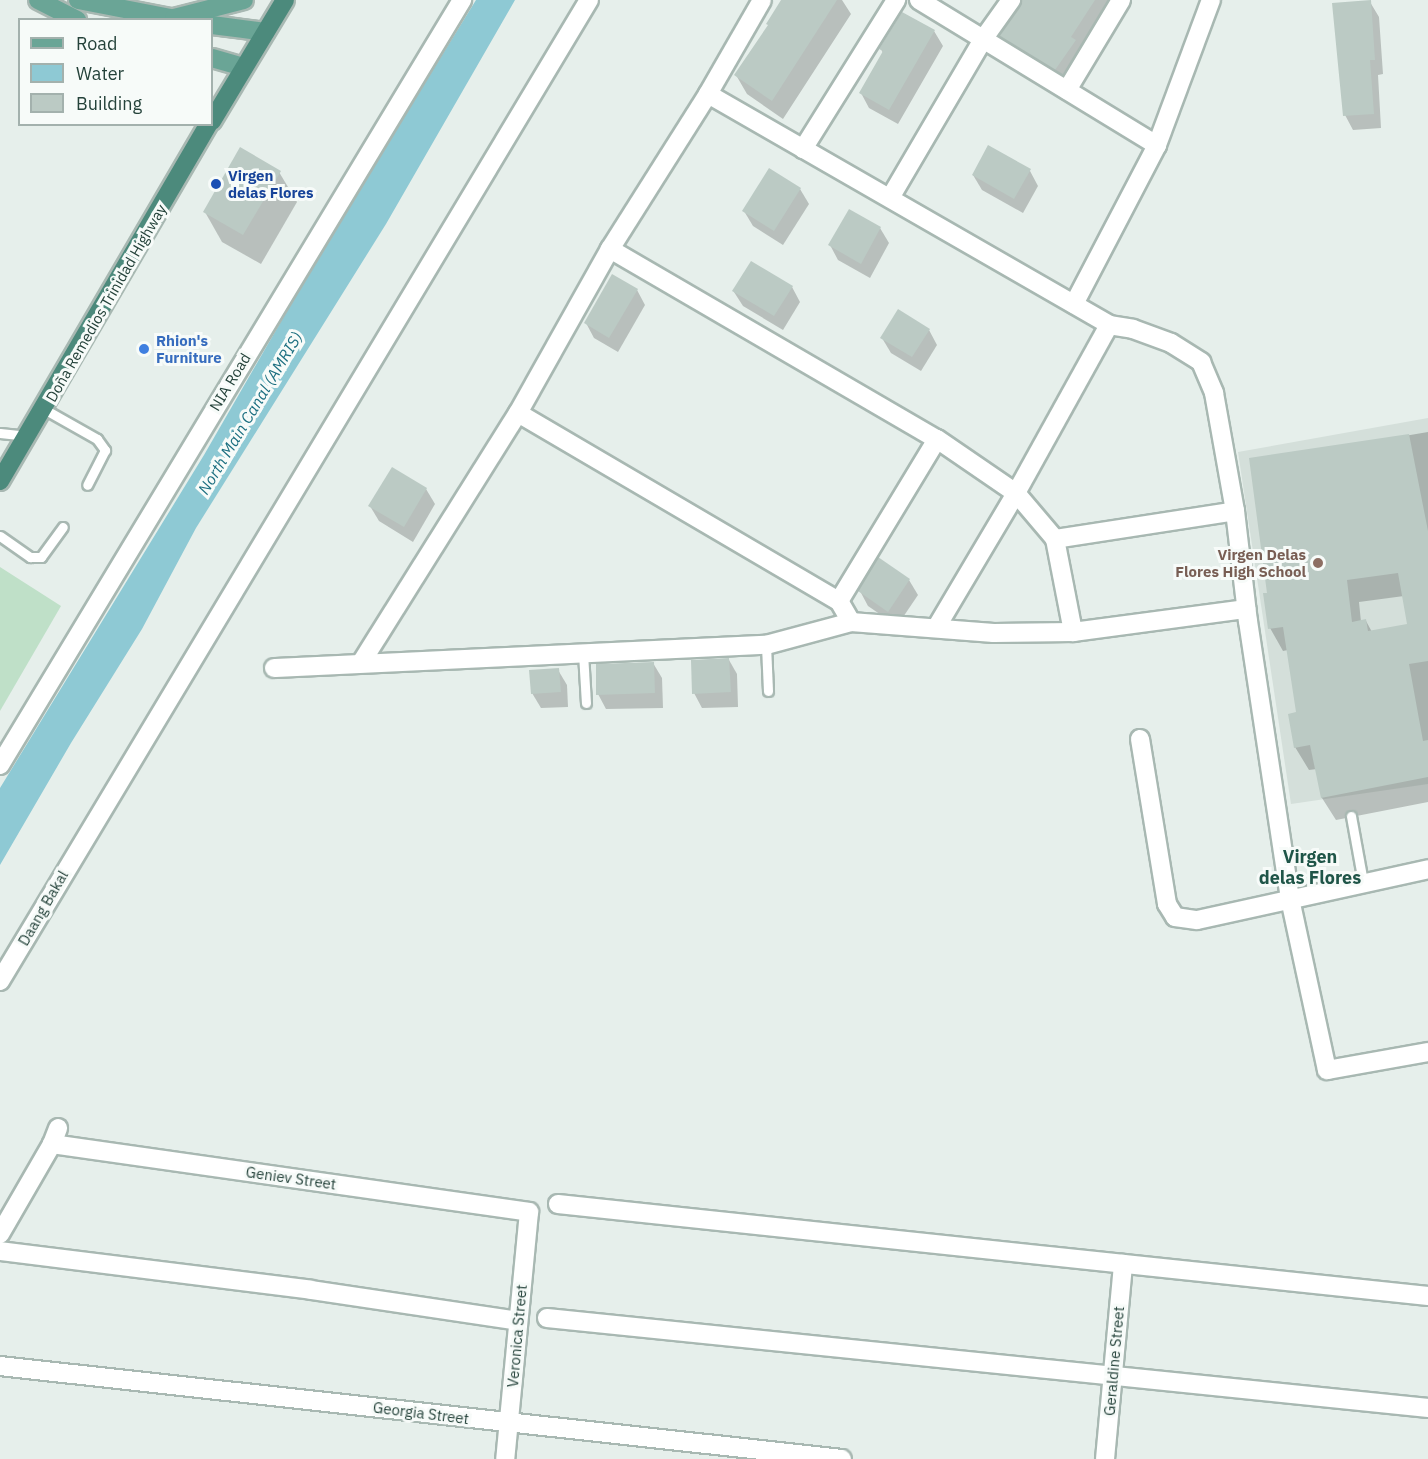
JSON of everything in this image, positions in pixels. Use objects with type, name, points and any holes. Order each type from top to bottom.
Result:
[{"type":"highway","name":"Doña Remedios Trinidad Highway","points":[[213,118],[285,0]]},
{"type":"highway","name":"Doña Remedios Trinidad Highway","points":[[0,481],[208,126]]},
{"type":"main road","points":[[38,0],[73,18]]},
{"type":"main road","points":[[78,0],[172,18]]},
{"type":"main road","points":[[181,18],[244,0]]},
{"type":"main road","points":[[213,25],[266,32]]},
{"type":"main road","points":[[213,58],[244,67]]},
{"type":"street","name":"NIA Road","points":[[0,765],[462,0]]},
{"type":"street","name":"Daang Bakal","points":[[0,981],[589,0]]},
{"type":"street","points":[[362,663],[518,413],[610,249],[708,94],[762,0]]},
{"type":"street","points":[[803,149],[896,0]]},
{"type":"street","points":[[919,0],[1156,145]]},
{"type":"street","points":[[890,198],[984,38],[1011,0]]},
{"type":"street","points":[[1067,90],[1121,0]]},
{"type":"street","points":[[1074,304],[1156,145],[1211,0]]},
{"type":"street","points":[[708,94],[1109,325],[1133,329],[1171,343],[1201,362],[1214,393],[1235,511],[1246,609],[1290,899],[1327,1070],[1428,1052]]},
{"type":"street","points":[[610,249],[937,439],[1016,493],[1055,539],[1072,632]]},
{"type":"street","points":[[936,628],[1016,493],[1109,325]]},
{"type":"street","points":[[518,413],[839,601],[851,622]]},
{"type":"street","points":[[839,601],[937,439]]},
{"type":"street","points":[[1055,539],[1235,511]]},
{"type":"street","points":[[274,668],[766,645],[851,622],[994,633],[1072,632],[1246,609]]},
{"type":"street","points":[[1140,739],[1167,904],[1175,917],[1197,920],[1428,869]]},
{"type":"street","name":"Geniev Street","points":[[0,1234],[55,1136],[529,1212]]},
{"type":"street","points":[[558,1204],[1428,1296]]},
{"type":"street","name":"Veronica Street","points":[[505,1459],[529,1212]]},
{"type":"street","points":[[0,1251],[311,1290],[518,1321]]},
{"type":"street","name":"Geraldine Street","points":[[1105,1459],[1123,1264]]},
{"type":"street","points":[[547,1318],[1428,1408]]},
{"type":"street","name":"Georgia Street","points":[[0,1366],[508,1424],[842,1459]]},
{"type":"lane","points":[[44,409],[97,439],[105,450],[87,484]]},
{"type":"lane","points":[[0,433],[28,436]]},
{"type":"lane","points":[[0,536],[30,557],[41,557],[63,527]]},
{"type":"lane","points":[[766,645],[768,691]]},
{"type":"lane","points":[[583,652],[586,703]]},
{"type":"lane","points":[[1351,816],[1363,882]]},
{"type":"shaded area","name":"Virgen Delas Flores High School","points":[[1428,418],[1428,784],[1291,804],[1238,452]]},
{"type":"green space","points":[[0,567],[61,606],[0,711]]},
{"type":"water","name":"North Main Canal (AMRIS)","points":[[476,0],[515,0],[386,224],[196,528],[142,629],[71,743],[0,865],[0,788],[204,455],[328,240]]},
{"type":"building","points":[[781,0],[837,0],[772,101],[734,75],[768,25],[766,24]]},
{"type":"building","points":[[1022,0],[1095,0],[1071,37],[1076,40],[1055,70],[999,36]]},
{"type":"building","points":[[1371,0],[1375,60],[1370,60],[1374,114],[1343,116],[1332,3]]},
{"type":"building","points":[[902,12],[935,30],[889,110],[859,93],[883,51],[879,49]]},
{"type":"building","points":[[988,145],[1031,169],[1014,199],[972,175]]},
{"type":"building","points":[[240,147],[281,171],[243,235],[203,212]]},
{"type":"building","points":[[769,168],[801,188],[774,231],[742,211]]},
{"type":"building","points":[[849,209],[881,227],[861,264],[828,245]]},
{"type":"building","points":[[751,261],[793,286],[774,316],[732,291]]},
{"type":"building","points":[[612,274],[638,289],[609,338],[584,323]]},
{"type":"building","points":[[898,309],[930,329],[912,357],[880,338]]},
{"type":"building","name":"Virgen Delas Flores High School","points":[[1409,434],[1428,531],[1428,661],[1409,664],[1423,741],[1428,740],[1428,777],[1321,798],[1310,745],[1294,748],[1288,714],[1296,712],[1283,627],[1268,629],[1263,593],[1267,593],[1249,458]],"holes":[[[1398,573],[1407,624],[1368,631],[1366,619],[1352,622],[1347,580]]]},
{"type":"building","points":[[392,467],[427,488],[404,527],[368,506]]},
{"type":"building","points":[[878,557],[910,579],[888,612],[858,591]]},
{"type":"building","points":[[729,658],[731,692],[692,694],[691,660]]},
{"type":"building","points":[[654,662],[655,693],[596,695],[596,664]]},
{"type":"building","points":[[559,668],[561,692],[531,694],[529,670]]},
{"type":"place","name":"Virgen delas Flores","points":[[216,184]]},
{"type":"place","name":"Rhion's Furniture","points":[[144,349]]},
{"type":"place","name":"Virgen Delas Flores High School","points":[[1318,563]]},
{"type":"district","name":"Virgen delas Flores","points":[[1310,868]]}]
